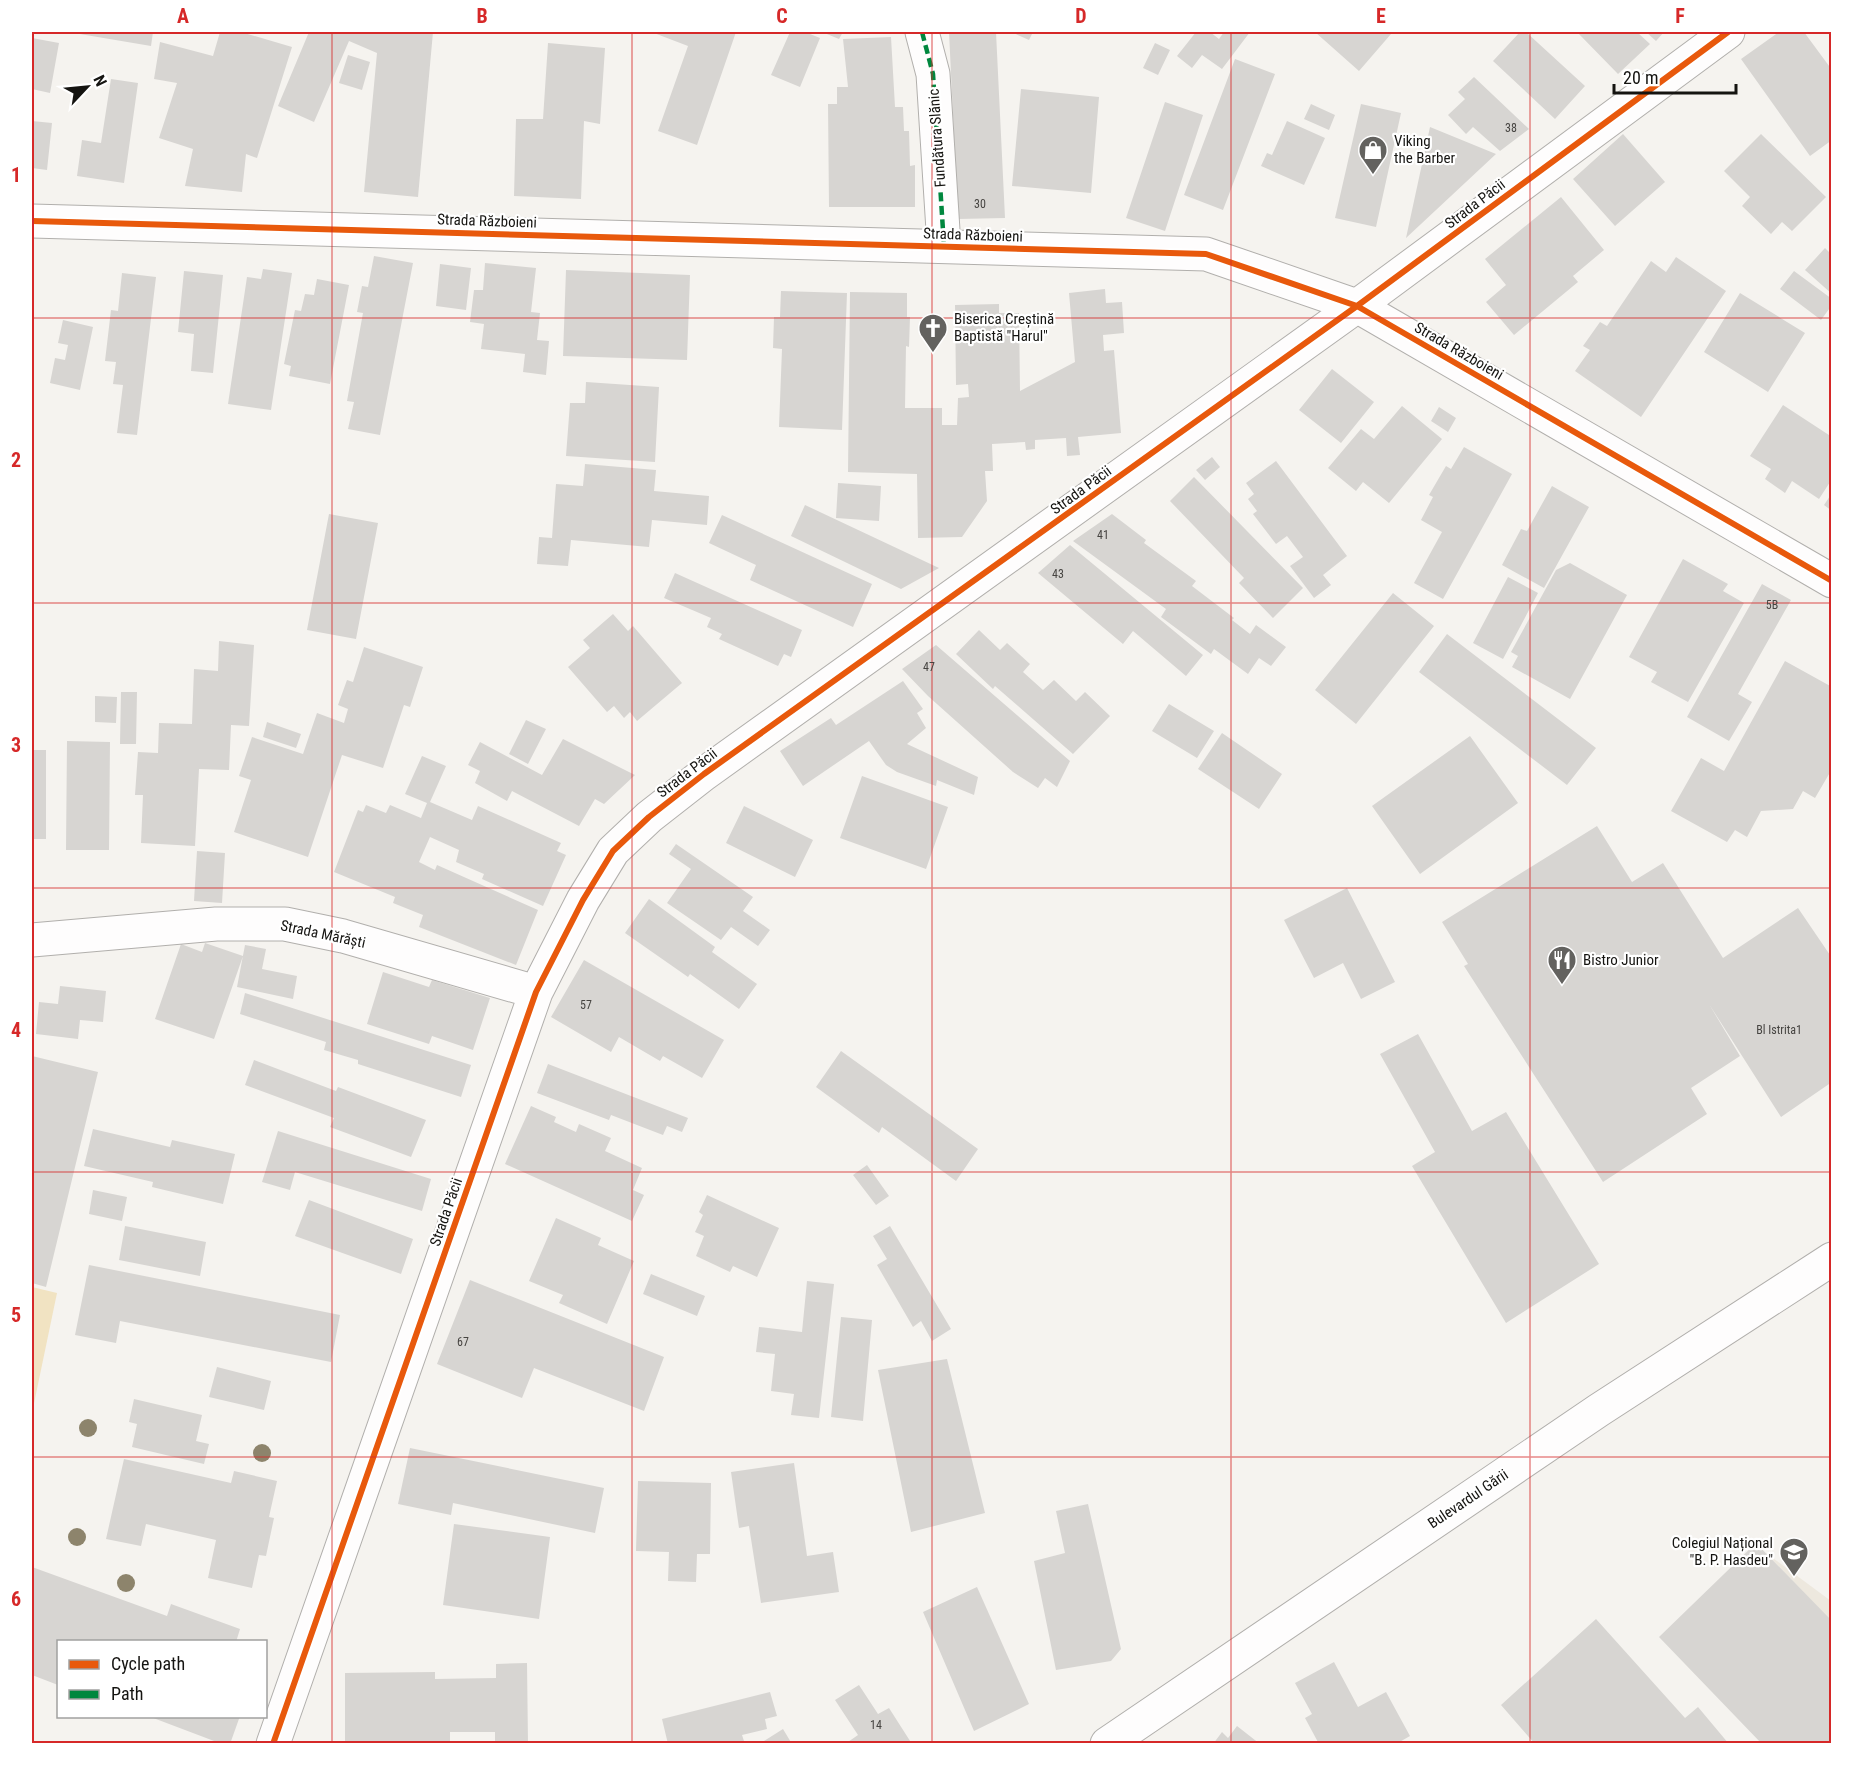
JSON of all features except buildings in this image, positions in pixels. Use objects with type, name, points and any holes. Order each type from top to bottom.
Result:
[{"type":"street","name":"Fundătura Slănic","points":[[922,32],[933,74],[944,246]]},
{"type":"street","name":"Strada Păcii","points":[[273,1743],[536,992],[583,900],[614,851],[649,817],[704,774],[1357,306],[1728,32]]},
{"type":"street","name":"Strada Războieni","points":[[32,220],[1206,254],[1357,306],[1832,581]]},
{"type":"street","name":"Strada Mărăști","points":[[32,940],[216,924],[285,924],[343,936],[536,992]]},
{"type":"street","name":"Bulevardul Gării","points":[[1107,1743],[1589,1416],[1832,1259]]},
{"type":"shaded area","points":[[32,1287],[57,1293],[32,1413]]},
{"type":"shaded area","name":"Colegiul Național \"B. P. Hasdeu\"","points":[[1766,1553],[1831,1601],[1831,1621]]},
{"type":"marked path","points":[[922,32],[933,74],[944,246]]},
{"type":"cycle path","points":[[273,1744],[536,992],[583,900],[613,851],[649,817],[704,774],[1357,306],[1728,32]]},
{"type":"cycle path","points":[[32,221],[1206,254],[1357,306],[1832,581]]},
{"type":"place","name":"Viking the Barber","points":[[1373,176]]},
{"type":"place","name":"Biserica Creștină Baptistă \"Harul\"","points":[[933,354]]},
{"type":"place","name":"Bistro Junior","points":[[1562,986]]},
{"type":"place","name":"Colegiul Național \"B. P. Hasdeu\"","points":[[1794,1578]]}]
